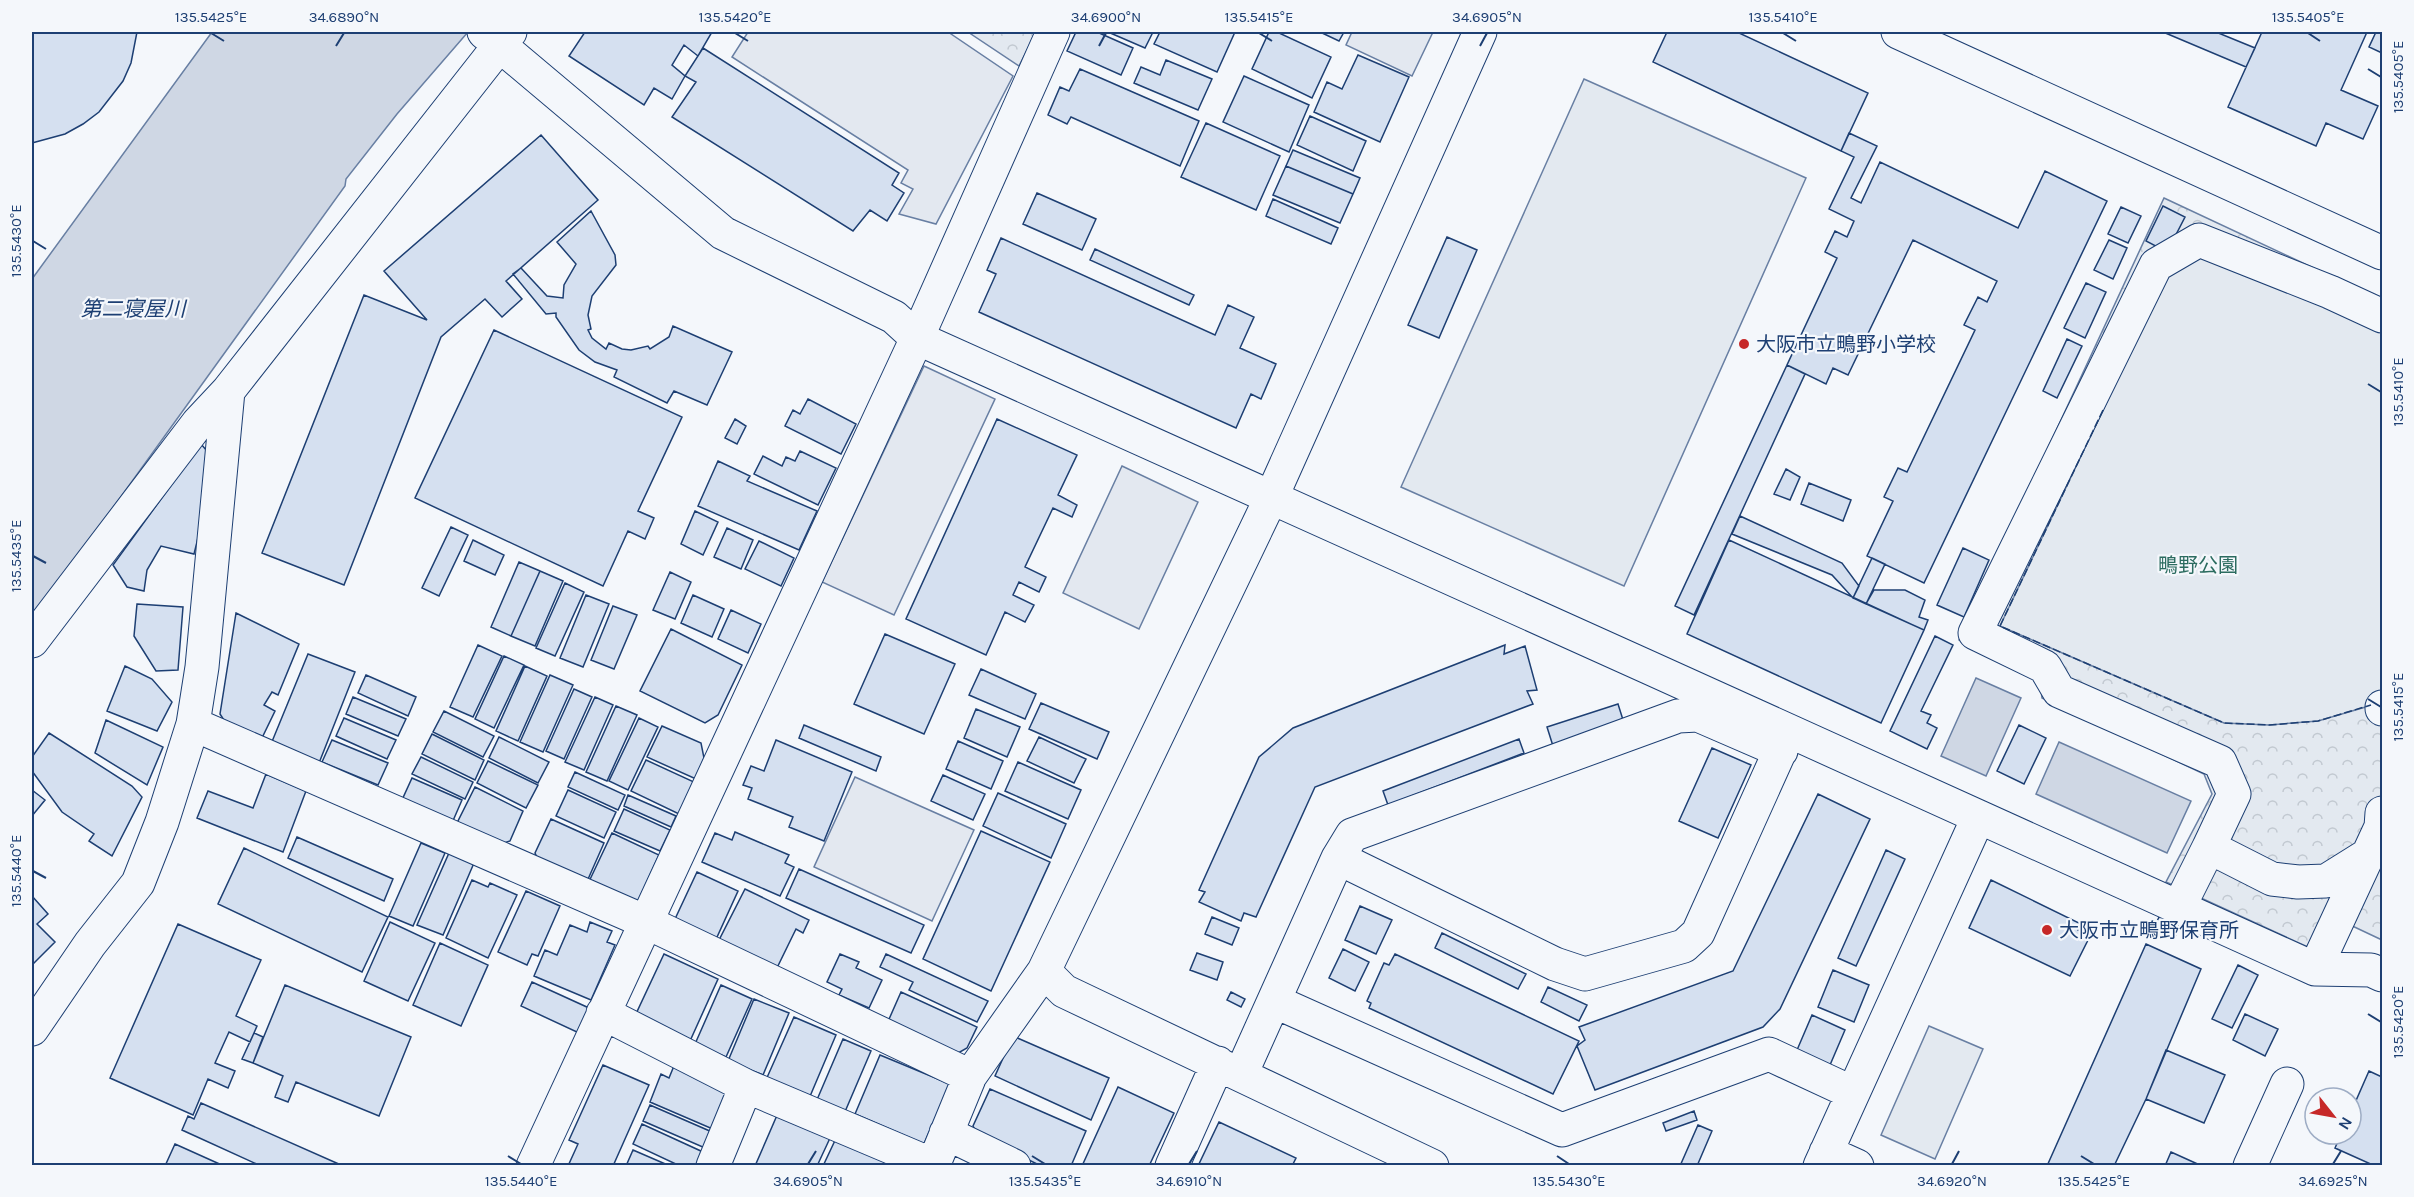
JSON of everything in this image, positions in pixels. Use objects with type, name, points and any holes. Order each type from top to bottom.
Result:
[{"type":"street","points":[[533,1166],[917,338],[1053,32]]},
{"type":"street","points":[[603,1013],[746,1086],[933,1165],[970,1076],[1044,971],[1272,496],[1480,32]]},
{"type":"street","points":[[1898,32],[2382,253]]},
{"type":"street","points":[[32,641],[198,423],[228,391],[497,35],[723,232],[894,317],[917,338],[1272,496],[1785,740],[1978,818],[2314,969],[2377,973]]},
{"type":"street","points":[[2179,907],[2234,794],[2220,762],[2059,691],[2045,667],[1975,633],[2156,265],[2199,240],[2330,292],[2382,316]]},
{"type":"street","points":[[32,1029],[90,944],[138,883],[162,822],[193,724],[202,667],[228,391]]},
{"type":"street","points":[[1172,1166],[1274,1000],[1338,858],[1352,835],[1678,716],[1698,715],[1785,740]]},
{"type":"street","points":[[193,724],[646,922],[970,1076]]},
{"type":"street","points":[[1338,858],[1556,964],[1585,974],[1684,946],[1698,933],[1785,740]]},
{"type":"street","points":[[2314,969],[2381,827],[2382,813]]},
{"type":"street","points":[[1857,1166],[1823,1159],[1978,818]]},
{"type":"street","points":[[2209,847],[2272,879],[2298,882],[2326,881],[2366,856]]},
{"type":"street","points":[[1044,971],[1064,991],[1432,1166]]},
{"type":"street","points":[[1274,1000],[1562,1130],[1768,1054],[1853,1093]]},
{"type":"street","points":[[2251,1165],[2287,1084]]},
{"type":"street","points":[[713,1166],[746,1086]]},
{"type":"street","points":[[946,1133],[1014,1166]]},
{"type":"green space","points":[[968,32],[1036,32],[1019,66]]},
{"type":"green space","points":[[1584,79],[1806,178],[1624,586],[1401,487]]},
{"type":"green space","name":"鴫野公園","points":[[2164,198],[2382,300],[2382,940],[2327,914],[2310,948],[2166,882],[2212,794],[2204,774],[2042,698],[2040,682],[1959,640]]},
{"type":"green space","name":"鴫野公園","points":[[2212,255],[2382,332],[2382,698],[2369,706],[2318,721],[2269,725],[2224,723],[2000,626],[2173,263]]},
{"type":"green space","points":[[1929,1026],[1983,1049],[1935,1159],[1881,1135]]},
{"type":"shaded area","points":[[748,32],[948,32],[1013,76],[936,224],[899,214],[913,189],[901,183],[908,170],[732,57]]},
{"type":"shaded area","points":[[1352,32],[1433,32],[1412,76],[1346,45]]},
{"type":"shaded area","points":[[924,366],[995,399],[894,615],[822,582]]},
{"type":"shaded area","points":[[1122,466],[1198,502],[1139,629],[1063,593]]},
{"type":"shaded area","points":[[855,777],[974,830],[932,921],[814,867]]},
{"type":"water","name":"第二寝屋川","points":[[212,32],[468,32],[397,114],[346,179],[345,186],[32,620],[32,279]]},
{"type":"water","points":[[1976,678],[2021,698],[1986,776],[1941,756]]},
{"type":"water","points":[[2059,742],[2191,801],[2167,853],[2036,794]]},
{"type":"building","points":[[32,32],[137,32],[131,63],[123,81],[99,112],[65,134],[32,143]]},
{"type":"building","points":[[585,32],[712,32],[698,56],[684,45],[672,65],[685,76],[672,99],[654,88],[644,105],[569,56]]},
{"type":"building","points":[[1076,32],[1097,32],[1133,48],[1121,75],[1067,51]]},
{"type":"building","points":[[1108,32],[1153,32],[1145,48]]},
{"type":"building","points":[[1160,32],[1235,32],[1217,72],[1154,44]]},
{"type":"building","points":[[1269,32],[1277,32],[1331,57],[1312,98],[1252,69]]},
{"type":"building","points":[[1320,32],[1344,32],[1339,41]]},
{"type":"building","points":[[1667,32],[1737,32],[1868,93],[1841,151],[1653,62]]},
{"type":"building","points":[[2163,32],[2216,32],[2255,48],[2246,67]]},
{"type":"building","points":[[2262,32],[2367,32],[2341,90],[2378,106],[2363,139],[2326,123],[2316,146],[2228,107]]},
{"type":"building","points":[[2376,32],[2382,32],[2382,53],[2369,47]]},
{"type":"building","points":[[703,48],[899,173],[892,185],[904,193],[887,221],[870,210],[853,231],[672,117],[696,82],[685,76]]},
{"type":"building","points":[[1358,55],[1409,77],[1380,142],[1314,112],[1327,82],[1342,89]]},
{"type":"building","points":[[1166,60],[1212,79],[1198,110],[1134,83],[1141,67],[1160,75]]},
{"type":"building","points":[[1080,69],[1199,121],[1180,166],[1071,117],[1067,124],[1048,115],[1060,87],[1069,91]]},
{"type":"building","points":[[1244,76],[1309,105],[1289,152],[1223,122]]},
{"type":"building","points":[[1310,116],[1366,141],[1353,171],[1297,145]]},
{"type":"building","points":[[1206,123],[1280,156],[1256,210],[1181,177]]},
{"type":"building","points":[[1849,133],[1877,146],[1851,198],[1861,203],[1880,162],[2018,228],[2045,171],[2107,201],[1924,583],[1867,556],[1893,501],[1884,497],[1898,468],[1907,472],[1975,330],[1964,325],[1978,297],[1987,302],[1997,281],[1913,240],[1848,375],[1833,368],[1826,384],[1787,365],[1837,258],[1825,252],[1835,231],[1847,237],[1854,221],[1829,209],[1854,157],[1841,151]]},
{"type":"building","points":[[541,135],[598,200],[506,281],[522,299],[502,317],[485,299],[441,337],[344,585],[262,553],[364,295],[427,320],[384,271]]},
{"type":"building","points":[[1293,150],[1360,178],[1353,194],[1286,166]]},
{"type":"building","points":[[1286,166],[1353,194],[1340,223],[1273,195]]},
{"type":"building","points":[[1037,193],[1096,219],[1082,250],[1023,224]]},
{"type":"building","points":[[1273,199],[1338,228],[1331,244],[1266,216]]},
{"type":"building","points":[[2163,206],[2185,217],[2167,252],[2146,241]]},
{"type":"building","points":[[2121,207],[2141,216],[2128,243],[2108,234]]},
{"type":"building","points":[[591,211],[615,255],[616,265],[592,296],[588,315],[591,329],[588,330],[592,338],[606,349],[609,343],[622,349],[631,350],[648,346],[650,349],[669,337],[673,326],[732,352],[707,405],[674,391],[667,403],[614,377],[617,370],[595,362],[579,350],[556,317],[556,313],[546,314],[513,274],[521,268],[547,296],[563,298],[564,285],[576,264],[557,242]]},
{"type":"building","points":[[1447,237],[1477,250],[1439,338],[1408,325]]},
{"type":"building","points":[[1001,238],[1215,335],[1228,305],[1254,317],[1240,348],[1276,364],[1261,399],[1251,394],[1236,428],[979,312],[996,274],[987,270]]},
{"type":"building","points":[[2109,240],[2127,248],[2113,279],[2094,270]]},
{"type":"building","points":[[1095,249],[1194,295],[1189,305],[1090,260]]},
{"type":"building","points":[[2086,283],[2106,292],[2085,338],[2064,328]]},
{"type":"building","points":[[494,330],[682,417],[638,511],[654,518],[645,539],[628,531],[603,586],[415,498]]},
{"type":"building","points":[[2067,339],[2082,346],[2057,398],[2043,391]]},
{"type":"building","points":[[1787,365],[1805,374],[1694,615],[1675,606]]},
{"type":"building","points":[[808,399],[856,424],[841,454],[785,426],[793,410],[800,414]]},
{"type":"building","points":[[735,419],[746,426],[737,444],[725,438]]},
{"type":"building","points":[[997,419],[1077,455],[1058,495],[1077,505],[1072,517],[1053,508],[1025,567],[1046,577],[1039,592],[1019,582],[1013,595],[1034,605],[1025,622],[1005,612],[986,655],[906,619]]},
{"type":"building","points":[[201,444],[207,451],[198,538],[194,554],[161,546],[147,570],[144,591],[127,587],[113,565]]},
{"type":"building","points":[[800,451],[836,468],[818,505],[754,474],[763,456],[782,466],[786,457],[795,461]]},
{"type":"building","points":[[718,461],[750,476],[747,481],[817,511],[799,550],[698,506]]},
{"type":"building","points":[[1786,469],[1800,477],[1790,500],[1774,494]]},
{"type":"building","points":[[1809,483],[1851,500],[1843,521],[1801,504]]},
{"type":"building","points":[[695,511],[718,522],[703,555],[681,544]]},
{"type":"building","points":[[1740,516],[1842,563],[1859,586],[1853,598],[1832,575],[1732,534]]},
{"type":"building","points":[[451,527],[468,535],[439,596],[422,588]]},
{"type":"building","points":[[727,528],[753,540],[741,569],[714,557]]},
{"type":"building","points":[[473,540],[504,555],[495,575],[464,561]]},
{"type":"building","points":[[1729,540],[1924,630],[1881,723],[1687,634]]},
{"type":"building","points":[[759,541],[794,558],[781,586],[745,569]]},
{"type":"building","points":[[1963,548],[1989,560],[1964,617],[1937,605]]},
{"type":"building","points":[[1872,558],[1885,564],[1866,604],[1853,598]]},
{"type":"building","points":[[519,562],[540,571],[511,636],[491,627]]},
{"type":"building","points":[[540,571],[563,581],[535,646],[511,636]]},
{"type":"building","points":[[670,572],[691,582],[675,619],[653,610]]},
{"type":"building","points":[[565,583],[584,592],[555,656],[536,648]]},
{"type":"building","points":[[1874,590],[1905,590],[1925,600],[1919,617],[1928,620],[1924,630],[1866,604]]},
{"type":"building","points":[[586,595],[609,604],[583,667],[560,658]]},
{"type":"building","points":[[693,595],[724,609],[712,637],[681,623]]},
{"type":"building","points":[[137,604],[183,607],[178,670],[156,671],[134,636]]},
{"type":"building","points":[[613,606],[637,615],[614,669],[591,660]]},
{"type":"building","points":[[731,610],[761,624],[748,653],[718,639]]},
{"type":"building","points":[[236,613],[299,644],[278,695],[272,692],[264,705],[275,711],[260,742],[229,728],[220,714]]},
{"type":"building","points":[[671,629],[742,665],[718,715],[705,723],[640,691]]},
{"type":"building","points":[[885,634],[955,664],[924,734],[854,704]]},
{"type":"building","points":[[1935,636],[1953,645],[1921,711],[1931,715],[1927,723],[1937,728],[1927,749],[1890,731]]},
{"type":"building","points":[[478,645],[502,656],[473,717],[450,707]]},
{"type":"building","points":[[1505,645],[1504,654],[1525,646],[1537,690],[1527,691],[1533,704],[1315,787],[1256,917],[1244,913],[1241,921],[1199,902],[1205,892],[1199,890],[1259,757],[1293,728]]},
{"type":"building","points":[[308,654],[355,672],[319,763],[271,744]]},
{"type":"building","points":[[504,656],[524,665],[494,728],[475,719]]},
{"type":"building","points":[[125,666],[152,679],[172,702],[157,731],[107,711]]},
{"type":"building","points":[[525,666],[547,676],[518,741],[496,731]]},
{"type":"building","points":[[981,669],[1036,694],[1025,719],[969,695]]},
{"type":"building","points":[[366,675],[416,697],[408,716],[358,693]]},
{"type":"building","points":[[550,675],[573,685],[543,752],[520,742]]},
{"type":"building","points":[[574,689],[592,697],[564,759],[546,751]]},
{"type":"building","points":[[353,697],[406,719],[398,736],[346,714]]},
{"type":"building","points":[[595,697],[613,705],[584,770],[565,762]]},
{"type":"building","points":[[1041,703],[1109,732],[1097,759],[1029,729]]},
{"type":"building","points":[[1618,704],[1624,723],[1553,746],[1547,727]]},
{"type":"building","points":[[616,706],[637,715],[607,781],[586,772]]},
{"type":"building","points":[[976,709],[1020,727],[1007,757],[964,738]]},
{"type":"building","points":[[444,711],[494,736],[483,757],[433,732]]},
{"type":"building","points":[[344,718],[396,740],[387,759],[336,736]]},
{"type":"building","points":[[639,718],[658,727],[628,790],[609,781]]},
{"type":"building","points":[[106,720],[163,747],[147,785],[95,753]]},
{"type":"building","points":[[804,725],[881,757],[876,771],[799,738]]},
{"type":"building","points":[[2019,725],[2046,738],[2024,784],[1997,771]]},
{"type":"building","points":[[662,726],[701,743],[704,758],[696,779],[647,757]]},
{"type":"building","points":[[49,733],[132,786],[142,797],[112,856],[89,841],[94,834],[62,812],[32,771],[32,757]]},
{"type":"building","points":[[432,734],[484,760],[475,780],[422,754]]},
{"type":"building","points":[[499,737],[549,762],[538,783],[489,758]]},
{"type":"building","points":[[1039,737],[1086,759],[1074,783],[1027,761]]},
{"type":"building","points":[[1519,739],[1524,753],[1388,805],[1383,791]]},
{"type":"building","points":[[332,740],[388,763],[378,785],[322,762]]},
{"type":"building","points":[[776,740],[852,772],[824,841],[789,827],[793,817],[748,799],[752,788],[743,785],[751,766],[764,771]]},
{"type":"building","points":[[958,741],[1003,761],[991,789],[946,769]]},
{"type":"building","points":[[1712,748],[1751,765],[1718,838],[1679,821]]},
{"type":"building","points":[[421,757],[473,782],[465,799],[412,774]]},
{"type":"building","points":[[646,760],[694,782],[679,814],[631,791]]},
{"type":"building","points":[[488,761],[538,785],[526,808],[477,783]]},
{"type":"building","points":[[1018,762],[1081,790],[1068,819],[1005,791]]},
{"type":"building","points":[[575,772],[625,795],[618,810],[568,787]]},
{"type":"building","points":[[266,774],[306,791],[283,852],[197,818],[208,791],[253,808]]},
{"type":"building","points":[[943,775],[985,794],[973,820],[931,801]]},
{"type":"building","points":[[412,778],[462,800],[452,823],[402,800]]},
{"type":"building","points":[[475,787],[523,811],[510,841],[498,845],[456,825]]},
{"type":"building","points":[[32,790],[45,800],[32,816]]},
{"type":"building","points":[[568,790],[616,812],[604,838],[556,816]]},
{"type":"building","points":[[998,793],[1066,824],[1051,858],[983,826]]},
{"type":"building","points":[[1818,794],[1870,819],[1780,1009],[1763,1027],[1595,1090],[1577,1046],[1585,1040],[1579,1027],[1733,971]]},
{"type":"building","points":[[628,795],[676,816],[671,827],[624,806]]},
{"type":"building","points":[[624,809],[670,830],[660,851],[614,831]]},
{"type":"building","points":[[551,819],[604,843],[585,886],[541,866],[535,853]]},
{"type":"building","points":[[981,831],[1050,862],[991,991],[923,959]]},
{"type":"building","points":[[735,832],[789,855],[785,863],[794,867],[780,896],[702,862],[715,833],[732,840]]},
{"type":"building","points":[[612,833],[659,855],[636,906],[585,890]]},
{"type":"building","points":[[297,837],[393,879],[384,901],[288,858]]},
{"type":"building","points":[[421,843],[445,853],[413,926],[389,916]]},
{"type":"building","points":[[244,848],[388,917],[362,972],[218,904]]},
{"type":"building","points":[[1886,850],[1905,859],[1856,966],[1838,958]]},
{"type":"building","points":[[449,853],[474,863],[443,935],[417,925]]},
{"type":"building","points":[[799,869],[924,925],[911,953],[786,898]]},
{"type":"building","points":[[697,872],[738,891],[712,948],[675,919]]},
{"type":"building","points":[[472,880],[488,887],[490,883],[517,895],[488,958],[446,938]]},
{"type":"building","points":[[1991,880],[2081,924],[2078,930],[2090,936],[2070,976],[1969,928]]},
{"type":"building","points":[[745,889],[809,920],[803,933],[796,929],[773,976],[715,948]]},
{"type":"building","points":[[526,891],[560,906],[538,956],[532,954],[527,965],[498,952]]},
{"type":"building","points":[[32,896],[48,914],[37,924],[55,942],[32,965]]},
{"type":"building","points":[[1360,906],[1392,920],[1376,954],[1345,940]]},
{"type":"building","points":[[2160,915],[2181,924],[2174,939],[2153,930]]},
{"type":"building","points":[[1212,917],[1239,928],[1232,945],[1205,934]]},
{"type":"building","points":[[390,922],[435,943],[408,1001],[364,981]]},
{"type":"building","points":[[590,922],[612,931],[607,942],[615,945],[591,1000],[534,976],[545,950],[557,955],[570,925],[587,932]]},
{"type":"building","points":[[178,924],[261,960],[236,1016],[257,1026],[250,1042],[229,1032],[215,1063],[235,1071],[228,1088],[208,1079],[193,1115],[110,1078]]},
{"type":"building","points":[[1442,933],[1526,974],[1518,989],[1435,948]]},
{"type":"building","points":[[440,943],[488,965],[461,1026],[413,1005]]},
{"type":"building","points":[[2146,944],[2201,969],[2146,1099],[2114,1166],[2047,1166]]},
{"type":"building","points":[[1343,949],[1369,962],[1355,991],[1329,978]]},
{"type":"building","points":[[1197,953],[1223,962],[1217,980],[1190,970]]},
{"type":"building","points":[[664,954],[718,979],[690,1041],[635,1016]]},
{"type":"building","points":[[840,954],[859,962],[856,968],[882,980],[869,1008],[839,995],[842,989],[827,982]]},
{"type":"building","points":[[886,954],[988,1001],[977,1022],[909,990],[913,982],[880,967]]},
{"type":"building","points":[[1395,954],[1579,1041],[1553,1094],[1369,1008],[1371,1003],[1367,1001],[1384,963],[1389,965]]},
{"type":"building","points":[[2238,965],[2258,975],[2232,1028],[2212,1019]]},
{"type":"building","points":[[1833,970],[1869,985],[1854,1022],[1818,1007]]},
{"type":"building","points":[[532,982],[589,1008],[579,1033],[521,1006]]},
{"type":"building","points":[[285,985],[411,1037],[379,1116],[296,1082],[288,1102],[275,1097],[283,1076],[253,1063]]},
{"type":"building","points":[[721,985],[752,999],[726,1057],[695,1044]]},
{"type":"building","points":[[1548,987],[1587,1005],[1579,1021],[1541,1002]]},
{"type":"building","points":[[901,992],[977,1027],[967,1048],[953,1056],[886,1026]]},
{"type":"building","points":[[1231,992],[1245,999],[1241,1007],[1227,1000]]},
{"type":"building","points":[[754,999],[789,1013],[763,1075],[728,1061]]},
{"type":"building","points":[[2245,1014],[2278,1029],[2265,1056],[2233,1040]]},
{"type":"building","points":[[1812,1015],[1845,1030],[1830,1065],[1797,1050]]},
{"type":"building","points":[[794,1017],[836,1035],[808,1101],[765,1082]]},
{"type":"building","points":[[254,1033],[263,1037],[253,1063],[242,1059]]},
{"type":"building","points":[[1013,1036],[1109,1078],[1091,1120],[995,1076]]},
{"type":"building","points":[[843,1039],[871,1051],[844,1114],[816,1102]]},
{"type":"building","points":[[2166,1050],[2225,1075],[2204,1123],[2146,1099]]},
{"type":"building","points":[[880,1055],[950,1084],[924,1144],[855,1114]]},
{"type":"building","points":[[676,1061],[734,1086],[715,1130],[650,1102],[661,1074],[669,1078]]},
{"type":"building","points":[[603,1065],[649,1085],[613,1166],[568,1166],[578,1144],[569,1140]]},
{"type":"building","points":[[2369,1071],[2382,1077],[2382,1166],[2375,1166],[2335,1148],[2336,1146],[2363,1146],[2362,1086]]},
{"type":"building","points":[[1118,1087],[1174,1113],[1149,1166],[1082,1166]]},
{"type":"building","points":[[990,1089],[1086,1131],[1071,1166],[1041,1166],[978,1135],[973,1126]]},
{"type":"building","points":[[201,1103],[341,1165],[261,1166],[182,1130],[188,1116],[194,1119]]},
{"type":"building","points":[[650,1105],[712,1132],[705,1148],[643,1121]]},
{"type":"building","points":[[1694,1111],[1697,1120],[1666,1131],[1663,1123]]},
{"type":"building","points":[[778,1113],[831,1136],[817,1166],[755,1166]]},
{"type":"building","points":[[1219,1122],[1296,1158],[1292,1166],[1198,1166]]},
{"type":"building","points":[[642,1124],[703,1152],[697,1166],[680,1166],[633,1144]]},
{"type":"building","points":[[1698,1125],[1712,1131],[1697,1166],[1680,1166]]},
{"type":"building","points":[[839,1132],[909,1166],[823,1166]]},
{"type":"building","points":[[175,1144],[224,1166],[165,1166]]},
{"type":"building","points":[[633,1150],[670,1166],[626,1166]]},
{"type":"building","points":[[2171,1152],[2202,1166],[2165,1166]]},
{"type":"fence","points":[[2103,410],[2000,626],[2224,723],[2269,725],[2318,721],[2371,705]]},
{"type":"place","name":"大阪市立鴫野小学校","points":[[1744,344]]},
{"type":"place","name":"大阪市立鴫野保育所","points":[[2047,930]]}]
